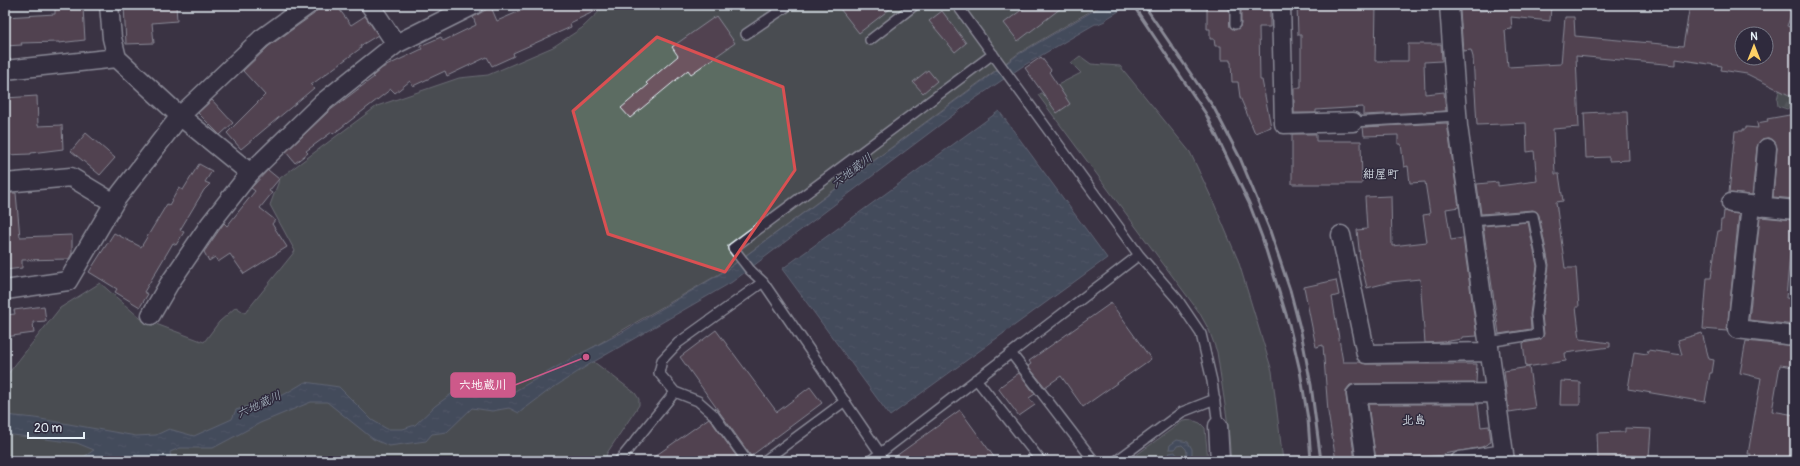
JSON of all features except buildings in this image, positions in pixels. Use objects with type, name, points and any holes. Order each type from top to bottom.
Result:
[{"type":"street","points":[[109,5],[112,38],[117,58],[180,116],[250,173]]},
{"type":"street","points":[[5,290],[68,281],[114,202],[180,116],[261,39],[308,5]]},
{"type":"street","points":[[370,5],[396,44]]},
{"type":"street","points":[[151,315],[169,284],[210,224],[250,173],[322,104],[396,44],[474,5]]},
{"type":"street","points":[[1281,5],[1284,124],[1353,122]]},
{"type":"street","points":[[1449,5],[1457,116],[1505,458],[1460,461]]},
{"type":"street","points":[[5,70],[117,58]]},
{"type":"street","points":[[1767,148],[1736,329],[1795,336]]},
{"type":"street","points":[[5,183],[71,177],[114,202]]},
{"type":"street","points":[[1731,204],[1795,210]]},
{"type":"street","points":[[1341,235],[1366,354],[1489,347]]},
{"type":"street","points":[[1366,461],[1356,394],[1496,393]]},
{"type":"street","points":[[1218,426],[1220,461]]},
{"type":"lane","points":[[746,34],[789,5]]},
{"type":"lane","points":[[870,40],[915,5]]},
{"type":"lane","points":[[957,5],[1139,255],[1178,300],[1201,334],[1215,399],[1218,426]]},
{"type":"lane","points":[[1235,5],[1236,24]]},
{"type":"lane","points":[[880,457],[845,401],[763,282],[750,270],[733,248],[993,54]]},
{"type":"lane","points":[[1353,122],[1457,116]]},
{"type":"lane","points":[[1471,221],[1533,216],[1543,266],[1536,315],[1538,334],[1489,347]]},
{"type":"lane","points":[[870,461],[880,457],[976,379],[1139,255]]},
{"type":"lane","points":[[747,461],[714,415],[698,401],[675,392],[659,373],[662,360],[678,343],[763,282]]},
{"type":"lane","points":[[1011,353],[1094,461]]},
{"type":"lane","points":[[976,379],[1041,461]]},
{"type":"lane","points":[[619,461],[675,392]]},
{"type":"lane","points":[[1116,461],[1182,412],[1215,399]]},
{"type":"lane","points":[[764,461],[845,401]]},
{"type":"highlighted area","points":[[657,37],[783,87],[795,170],[725,272],[608,234],[573,111]]},
{"type":"green space","points":[[606,5],[1101,5],[1019,53],[726,270],[585,352],[594,362],[635,393],[639,399],[639,405],[607,453],[605,461],[5,461],[5,373],[7,375],[60,308],[100,283],[140,318],[204,342],[219,322],[236,307],[245,313],[295,251],[270,205],[280,178],[377,106],[459,78],[488,75],[553,47],[582,28]]},
{"type":"green space","points":[[1080,56],[1091,64],[1120,66],[1190,152],[1238,260],[1272,371],[1283,461],[1231,461],[1228,425],[1217,352],[1209,330],[1199,312],[1038,95],[1081,73],[1071,63]]},
{"type":"green space","points":[[1795,78],[1795,104],[1787,109],[1778,106],[1777,99],[1781,84]]},
{"type":"green space","points":[[1192,420],[1200,423],[1205,428],[1208,461],[1128,461],[1183,421]]},
{"type":"water","points":[[1106,5],[1129,5],[1105,21],[1095,24],[1023,66],[973,100],[732,282],[590,364],[548,391],[519,413],[509,408],[492,411],[472,408],[447,432],[432,434],[426,441],[389,446],[373,439],[327,402],[311,402],[260,423],[213,448],[180,448],[170,452],[171,458],[197,461],[78,461],[94,450],[77,443],[5,434],[5,415],[35,418],[136,436],[156,435],[169,429],[194,436],[232,419],[236,410],[285,394],[305,382],[339,387],[372,420],[387,429],[403,429],[415,425],[435,406],[461,387],[473,382],[515,391],[574,357],[621,333],[725,271],[1019,54],[1100,7]]},
{"type":"water","points":[[999,111],[1107,258],[890,416],[782,269]]},
{"type":"water","points":[[1177,440],[1188,442],[1192,449],[1192,454],[1188,461],[1173,461],[1169,453],[1175,452],[1179,458],[1185,457],[1187,453],[1186,449],[1182,445],[1177,446],[1175,449],[1169,449],[1170,445]]},
{"type":"railway","points":[[1133,5],[1206,114],[1249,203],[1262,237],[1289,324],[1300,371],[1308,419],[1311,461]]},
{"type":"railway","points":[[1144,5],[1214,108],[1240,158],[1269,228],[1290,290],[1301,332],[1311,385],[1321,461]]},
{"type":"place","name":"六地蔵川","points":[[586,357]]},
{"type":"district","name":"紺屋町","points":[[1381,174]]},
{"type":"district","name":"北島","points":[[1414,420]]}]
